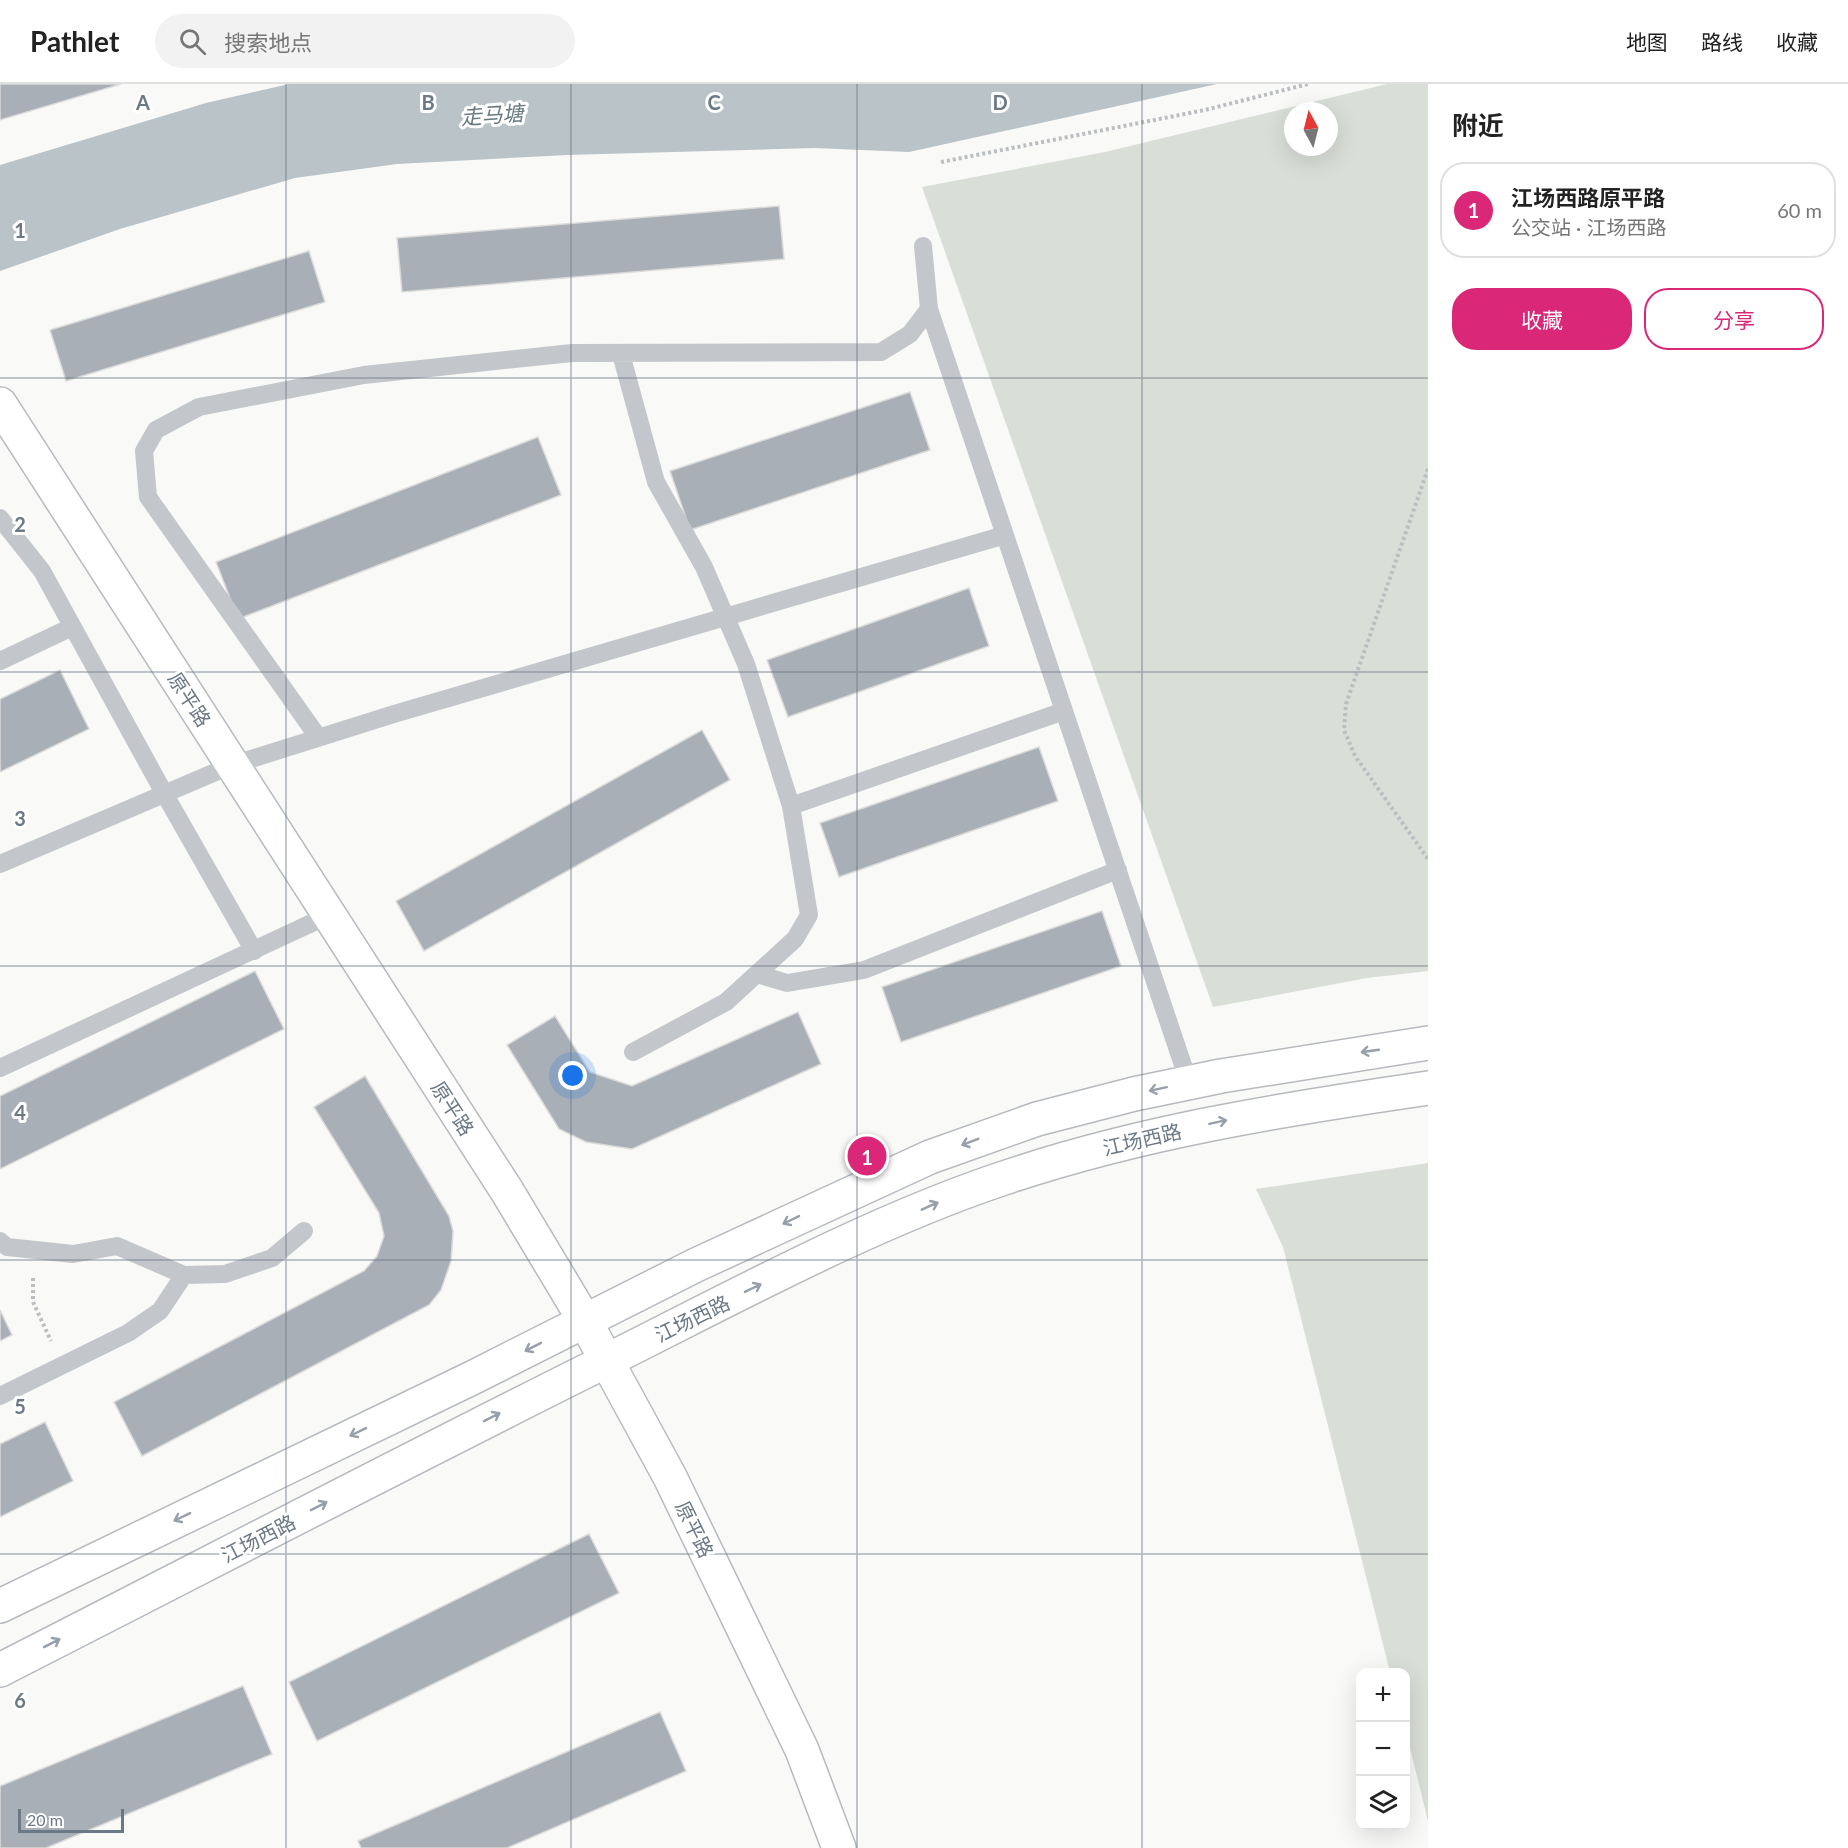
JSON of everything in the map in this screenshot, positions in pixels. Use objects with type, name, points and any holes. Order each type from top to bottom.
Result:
[{"type":"main road","name":"原平路","points":[[0,404],[507,1191],[585,1321],[670,1477],[802,1750],[839,1848]]},
{"type":"main road","points":[[0,1606],[819,1206],[941,1153],[1037,1119],[1189,1083],[1330,1057],[1428,1043]]},
{"type":"main road","name":"江场西路","points":[[0,1670],[606,1360],[838,1247],[947,1199],[999,1179],[1095,1150],[1198,1127],[1428,1088]]},
{"type":"lane","points":[[923,246],[929,309],[1189,1083]]},
{"type":"lane","points":[[318,737],[148,496],[144,451],[156,430],[199,407],[364,375],[572,353],[880,352],[910,334],[929,309]]},
{"type":"lane","points":[[621,354],[656,482],[704,567],[746,664],[791,806],[809,915],[795,939],[726,1002],[633,1052]]},
{"type":"lane","points":[[0,518],[42,571],[254,951]]},
{"type":"lane","points":[[0,864],[232,765],[318,737],[1005,535]]},
{"type":"lane","points":[[0,661],[72,627]]},
{"type":"lane","points":[[791,806],[1064,711]]},
{"type":"lane","points":[[757,974],[787,983],[864,970],[1118,870]]},
{"type":"lane","points":[[0,1068],[328,915]]},
{"type":"lane","points":[[0,1241],[7,1247],[73,1254],[117,1246],[184,1275],[225,1274],[272,1258],[304,1230]]},
{"type":"lane","points":[[0,1396],[128,1333],[159,1311],[184,1275]]},
{"type":"path","points":[[941,162],[1205,110],[1308,84]]},
{"type":"path","points":[[1428,469],[1346,704],[1344,730],[1355,756],[1428,859]]},
{"type":"path","points":[[33,1250],[33,1302],[45,1332],[64,1364]]},
{"type":"shaded area","points":[[1387,84],[1428,84],[1428,971],[1367,978],[1213,1007],[922,187],[1105,152],[1284,109],[1284,156],[1338,156],[1338,102],[1312,102]]},
{"type":"shaded area","points":[[1428,1163],[1428,1821],[1410,1748],[1410,1668],[1389,1668],[1283,1247],[1256,1189]]},
{"type":"water","name":"走马塘","points":[[289,84],[1217,84],[909,152],[814,148],[567,155],[397,164],[295,178],[120,229],[0,271],[0,165],[206,103]]},
{"type":"building","points":[[0,84],[121,84],[0,120]]},
{"type":"building","points":[[779,206],[784,259],[402,292],[397,238]]},
{"type":"building","points":[[309,251],[325,302],[66,381],[50,330]]},
{"type":"building","points":[[910,392],[930,450],[690,530],[670,471]]},
{"type":"building","points":[[538,437],[561,495],[238,619],[216,562]]},
{"type":"building","points":[[969,588],[989,646],[788,717],[767,660]]},
{"type":"building","points":[[60,670],[89,729],[0,772],[0,699]]},
{"type":"building","points":[[702,730],[730,780],[424,951],[396,901]]},
{"type":"building","points":[[1039,747],[1058,801],[839,877],[820,823]]},
{"type":"building","points":[[1102,911],[1121,966],[901,1042],[882,987]]},
{"type":"building","points":[[255,971],[284,1029],[0,1169],[0,1096]]},
{"type":"building","points":[[798,1012],[821,1064],[632,1149],[586,1142],[559,1129],[507,1045],[555,1016],[590,1072],[632,1086]]},
{"type":"building","points":[[365,1076],[449,1216],[453,1231],[451,1261],[441,1290],[429,1305],[142,1456],[114,1402],[364,1271],[377,1256],[384,1236],[379,1213],[314,1107]]},
{"type":"building","points":[[0,1310],[12,1335],[0,1341]]},
{"type":"building","points":[[45,1422],[73,1481],[0,1517],[0,1444]]},
{"type":"building","points":[[589,1534],[619,1593],[317,1741],[289,1682]]},
{"type":"building","points":[[243,1686],[272,1754],[46,1848],[0,1848],[0,1786]]},
{"type":"building","points":[[660,1712],[686,1771],[507,1848],[361,1848],[358,1841]]},
{"type":"place","name":"江场西路原平路","points":[[867,1156]]}]
